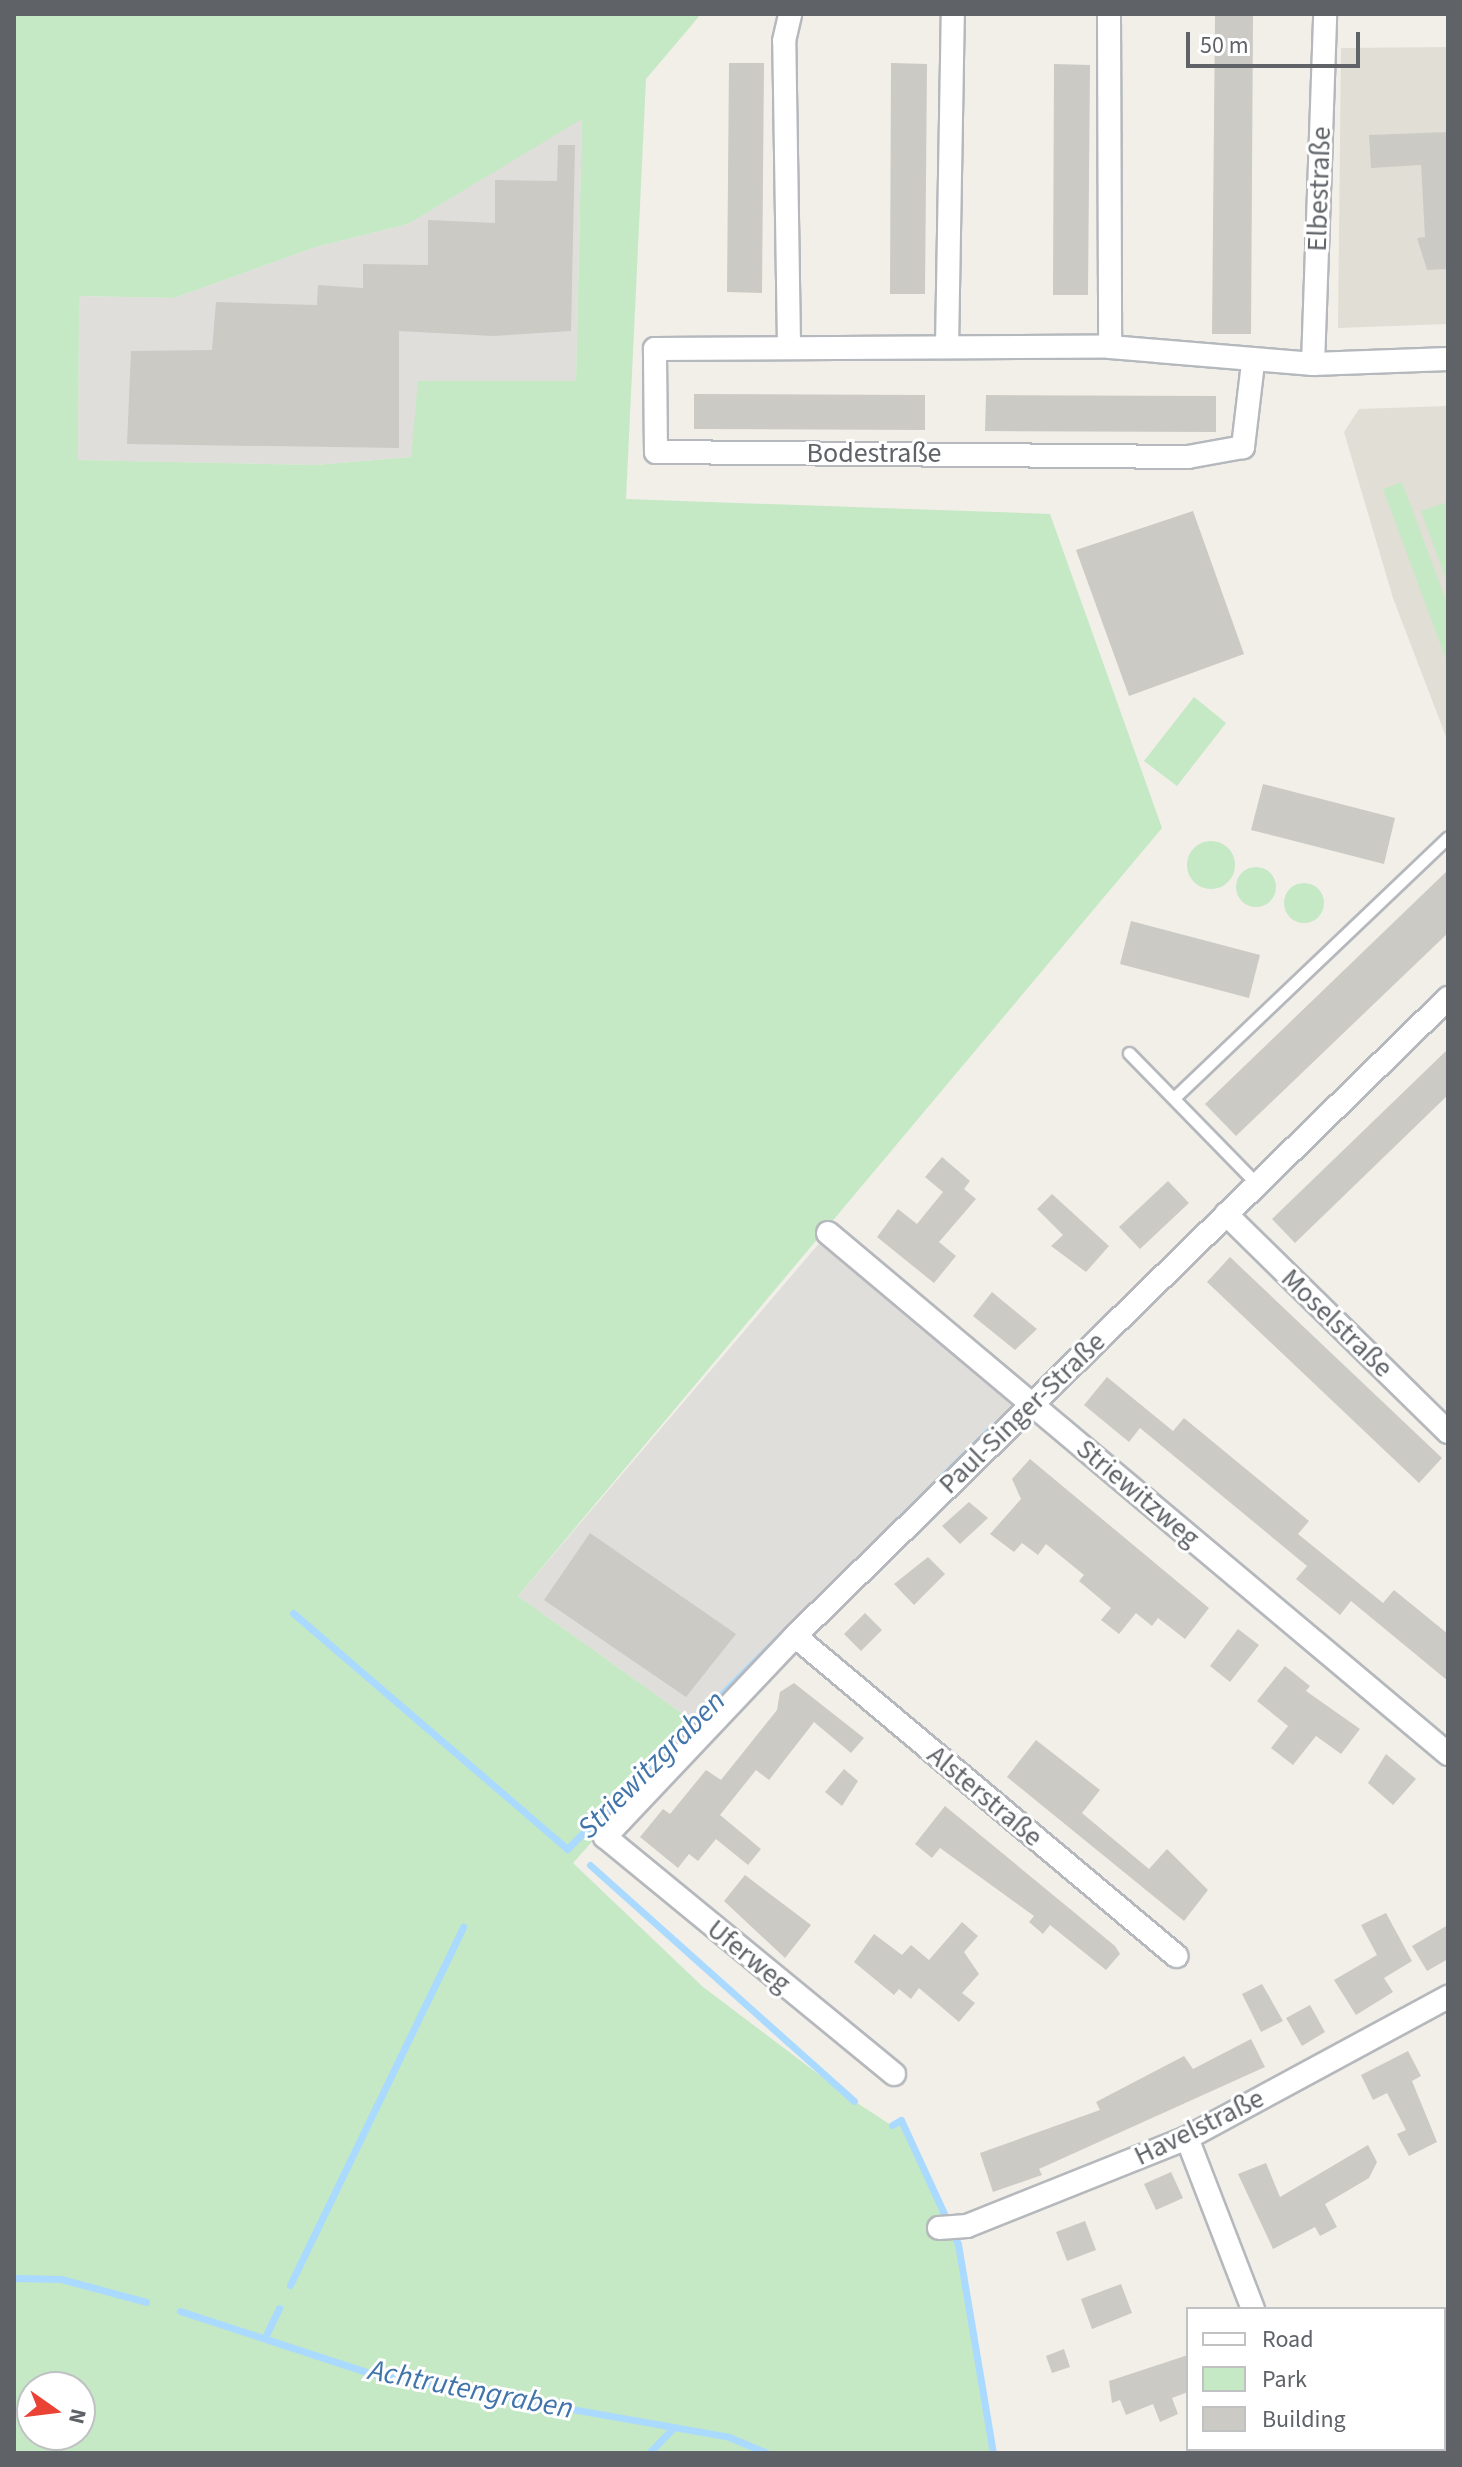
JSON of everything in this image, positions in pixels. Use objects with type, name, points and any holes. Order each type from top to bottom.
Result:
[{"type":"street","points":[[789,344],[784,41],[790,14]]},
{"type":"street","points":[[947,347],[953,14]]},
{"type":"street","points":[[1109,14],[1110,347]]},
{"type":"street","name":"Elbestraße","points":[[1313,364],[1325,14]]},
{"type":"street","name":"Bodestraße","points":[[1253,363],[1243,447],[1188,457],[656,452],[655,349],[789,344],[1110,347],[1253,363],[1448,359]]},
{"type":"street","name":"Paul-Singer-Straße","points":[[605,1837],[795,1636],[1031,1402],[1448,998]]},
{"type":"street","name":"Moselstraße","points":[[1226,1214],[1448,1432]]},
{"type":"street","name":"Striewitzweg","points":[[828,1233],[1448,1754]]},
{"type":"street","name":"Alsterstraße","points":[[795,1636],[1176,1956]]},
{"type":"street","name":"Uferweg","points":[[605,1837],[894,2074]]},
{"type":"street","name":"Havelstraße","points":[[939,2228],[967,2226],[1187,2138],[1448,1997]]},
{"type":"street","points":[[1187,2138],[1252,2307]]},
{"type":"lane","points":[[1174,1098],[1448,837]]},
{"type":"lane","points":[[1129,1053],[1256,1183]]},
{"type":"shaded area","points":[[1448,47],[1448,324],[1338,328],[1341,48]]},
{"type":"shaded area","points":[[582,118],[576,381],[419,381],[411,457],[316,465],[78,460],[79,296],[174,298],[316,247],[408,224]]},
{"type":"shaded area","points":[[1448,406],[1448,742],[1393,598],[1344,432],[1359,409]]},
{"type":"shaded area","points":[[828,1233],[1031,1402],[704,1729],[518,1596]]},
{"type":"green space","points":[[14,14],[701,14],[646,79],[626,499],[1050,514],[1162,828],[518,1596],[697,1724],[573,1863],[703,1987],[854,2101],[891,2125],[901,2120],[958,2244],[993,2453],[14,2453]],"holes":[[[582,119],[576,381],[418,381],[411,457],[316,465],[78,460],[79,296],[174,298],[316,247],[408,224]]]},
{"type":"green space","points":[[1402,482],[1448,606],[1448,665],[1383,489]]},
{"type":"green space","points":[[1448,502],[1448,585],[1421,511]]},
{"type":"green space","points":[[1194,697],[1226,723],[1177,786],[1144,761]]},
{"type":"green space","points":[[1211,841],[1228,848],[1235,865],[1228,882],[1211,889],[1194,882],[1187,865],[1194,848]]},
{"type":"green space","points":[[1256,867],[1270,873],[1276,887],[1270,901],[1256,907],[1242,901],[1236,887],[1242,873]]},
{"type":"green space","points":[[1304,883],[1318,889],[1324,903],[1318,917],[1304,923],[1290,917],[1284,903],[1290,889]]},
{"type":"building","points":[[1215,14],[1253,14],[1251,334],[1212,334]]},
{"type":"building","points":[[729,63],[764,63],[762,293],[727,292]]},
{"type":"building","points":[[891,63],[927,64],[925,294],[890,294]]},
{"type":"building","points":[[1054,64],[1090,65],[1088,295],[1053,295]]},
{"type":"building","points":[[1448,132],[1448,269],[1427,270],[1417,238],[1425,237],[1421,165],[1371,168],[1369,135]]},
{"type":"building","points":[[558,145],[575,145],[571,331],[493,336],[399,331],[399,448],[127,444],[131,351],[212,350],[216,302],[317,305],[318,285],[363,288],[363,264],[428,265],[428,220],[495,223],[495,180],[557,181]]},
{"type":"building","points":[[694,394],[925,395],[925,430],[694,429]]},
{"type":"building","points":[[986,395],[1216,396],[1216,432],[985,431]]},
{"type":"building","points":[[1193,511],[1244,654],[1129,696],[1076,550]]},
{"type":"building","points":[[1263,784],[1395,818],[1384,864],[1251,830]]},
{"type":"building","points":[[1448,870],[1448,933],[1236,1136],[1205,1104]]},
{"type":"building","points":[[1131,921],[1260,955],[1249,998],[1120,964]]},
{"type":"building","points":[[1448,1049],[1448,1095],[1295,1243],[1272,1219]]},
{"type":"building","points":[[942,1157],[970,1181],[964,1189],[976,1199],[939,1242],[956,1256],[934,1283],[877,1237],[898,1209],[917,1224],[943,1192],[925,1177]]},
{"type":"building","points":[[1168,1181],[1189,1203],[1140,1249],[1119,1227]]},
{"type":"building","points":[[1052,1194],[1109,1246],[1086,1272],[1051,1246],[1063,1235],[1037,1209]]},
{"type":"building","points":[[1230,1257],[1442,1458],[1419,1483],[1207,1282]]},
{"type":"building","points":[[992,1292],[1037,1329],[1015,1350],[973,1316]]},
{"type":"building","points":[[1107,1377],[1173,1431],[1184,1418],[1309,1521],[1298,1534],[1383,1603],[1394,1590],[1448,1634],[1448,1681],[1351,1601],[1340,1615],[1296,1579],[1307,1566],[1140,1428],[1129,1442],[1084,1405]]},
{"type":"building","points":[[1030,1459],[1209,1608],[1185,1639],[1158,1618],[1152,1626],[1136,1613],[1119,1634],[1101,1620],[1111,1608],[1079,1581],[1084,1575],[1046,1544],[1038,1555],[1022,1543],[1014,1552],[990,1534],[1021,1499],[1012,1479]]},
{"type":"building","points":[[969,1502],[988,1518],[960,1544],[942,1526]]},
{"type":"building","points":[[590,1533],[736,1634],[686,1697],[544,1600]]},
{"type":"building","points":[[928,1557],[945,1574],[914,1605],[894,1584]]},
{"type":"building","points":[[865,1613],[882,1630],[861,1651],[844,1634]]},
{"type":"building","points":[[1238,1629],[1259,1645],[1230,1682],[1210,1666]]},
{"type":"building","points":[[1285,1666],[1310,1686],[1306,1691],[1360,1729],[1341,1754],[1316,1736],[1293,1765],[1271,1748],[1288,1726],[1257,1701]]},
{"type":"building","points":[[794,1683],[864,1738],[851,1753],[814,1722],[769,1780],[756,1770],[720,1815],[761,1849],[748,1865],[716,1839],[698,1861],[689,1854],[678,1868],[640,1837],[663,1809],[670,1814],[706,1770],[721,1780],[777,1710],[780,1692]]},
{"type":"building","points":[[1036,1740],[1100,1790],[1082,1813],[1149,1869],[1167,1849],[1208,1890],[1184,1921],[1007,1777]]},
{"type":"building","points":[[1386,1754],[1416,1779],[1393,1805],[1368,1783]]},
{"type":"building","points":[[844,1769],[858,1781],[842,1806],[825,1792]]},
{"type":"building","points":[[945,1806],[1115,1946],[1120,1954],[1106,1970],[1050,1925],[1043,1934],[1029,1922],[1034,1916],[940,1848],[932,1858],[915,1844]]},
{"type":"building","points":[[745,1875],[811,1925],[785,1958],[724,1901]]},
{"type":"building","points":[[1386,1913],[1412,1961],[1384,1978],[1393,1992],[1356,2015],[1334,1980],[1377,1955],[1361,1925]]},
{"type":"building","points":[[962,1922],[978,1936],[964,1952],[979,1974],[962,1993],[975,2003],[959,2022],[919,1988],[911,1999],[899,1989],[894,1995],[854,1962],[874,1934],[902,1955],[911,1945],[929,1960]]},
{"type":"building","points":[[1448,1925],[1448,1959],[1427,1971],[1412,1946]]},
{"type":"building","points":[[1262,1984],[1283,2021],[1261,2032],[1242,1994]]},
{"type":"building","points":[[1310,2005],[1325,2032],[1302,2046],[1286,2018]]},
{"type":"building","points":[[1251,2039],[1265,2067],[1039,2169],[1042,2175],[993,2192],[980,2153],[1100,2110],[1096,2102],[1184,2056],[1193,2069]]},
{"type":"building","points":[[1408,2051],[1421,2076],[1412,2081],[1437,2142],[1409,2156],[1397,2134],[1406,2130],[1387,2093],[1373,2100],[1361,2075]]},
{"type":"building","points":[[1368,2145],[1377,2162],[1369,2178],[1325,2204],[1337,2227],[1320,2236],[1315,2227],[1273,2249],[1238,2174],[1266,2163],[1280,2197]]},
{"type":"building","points":[[1171,2172],[1183,2198],[1156,2210],[1144,2184]]},
{"type":"building","points":[[1085,2221],[1096,2250],[1067,2261],[1056,2232]]},
{"type":"building","points":[[1121,2284],[1132,2313],[1092,2329],[1081,2299]]},
{"type":"building","points":[[1064,2349],[1070,2367],[1052,2373],[1046,2356]]},
{"type":"building","points":[[1186,2356],[1186,2393],[1172,2398],[1178,2414],[1160,2422],[1153,2404],[1126,2415],[1120,2400],[1112,2403],[1109,2381]]},
{"type":"waterway","name":"Striewitzgraben","points":[[887,1531],[993,1426]]},
{"type":"waterway","name":"Striewitzgraben","points":[[293,1613],[567,1849],[804,1612]]},
{"type":"waterway","name":"Striewitzgraben","points":[[590,1865],[854,2101]]},
{"type":"waterway","points":[[290,2285],[463,1927]]},
{"type":"waterway","name":"Striewitzgraben","points":[[892,2125],[901,2120],[958,2244],[993,2453]]},
{"type":"waterway","name":"Achtrutengraben","points":[[14,2278],[61,2279],[146,2302]]},
{"type":"waterway","points":[[266,2335],[279,2308]]},
{"type":"waterway","name":"Achtrutengraben","points":[[180,2311],[373,2374],[729,2437],[767,2453]]},
{"type":"waterway","points":[[649,2453],[672,2429]]}]
